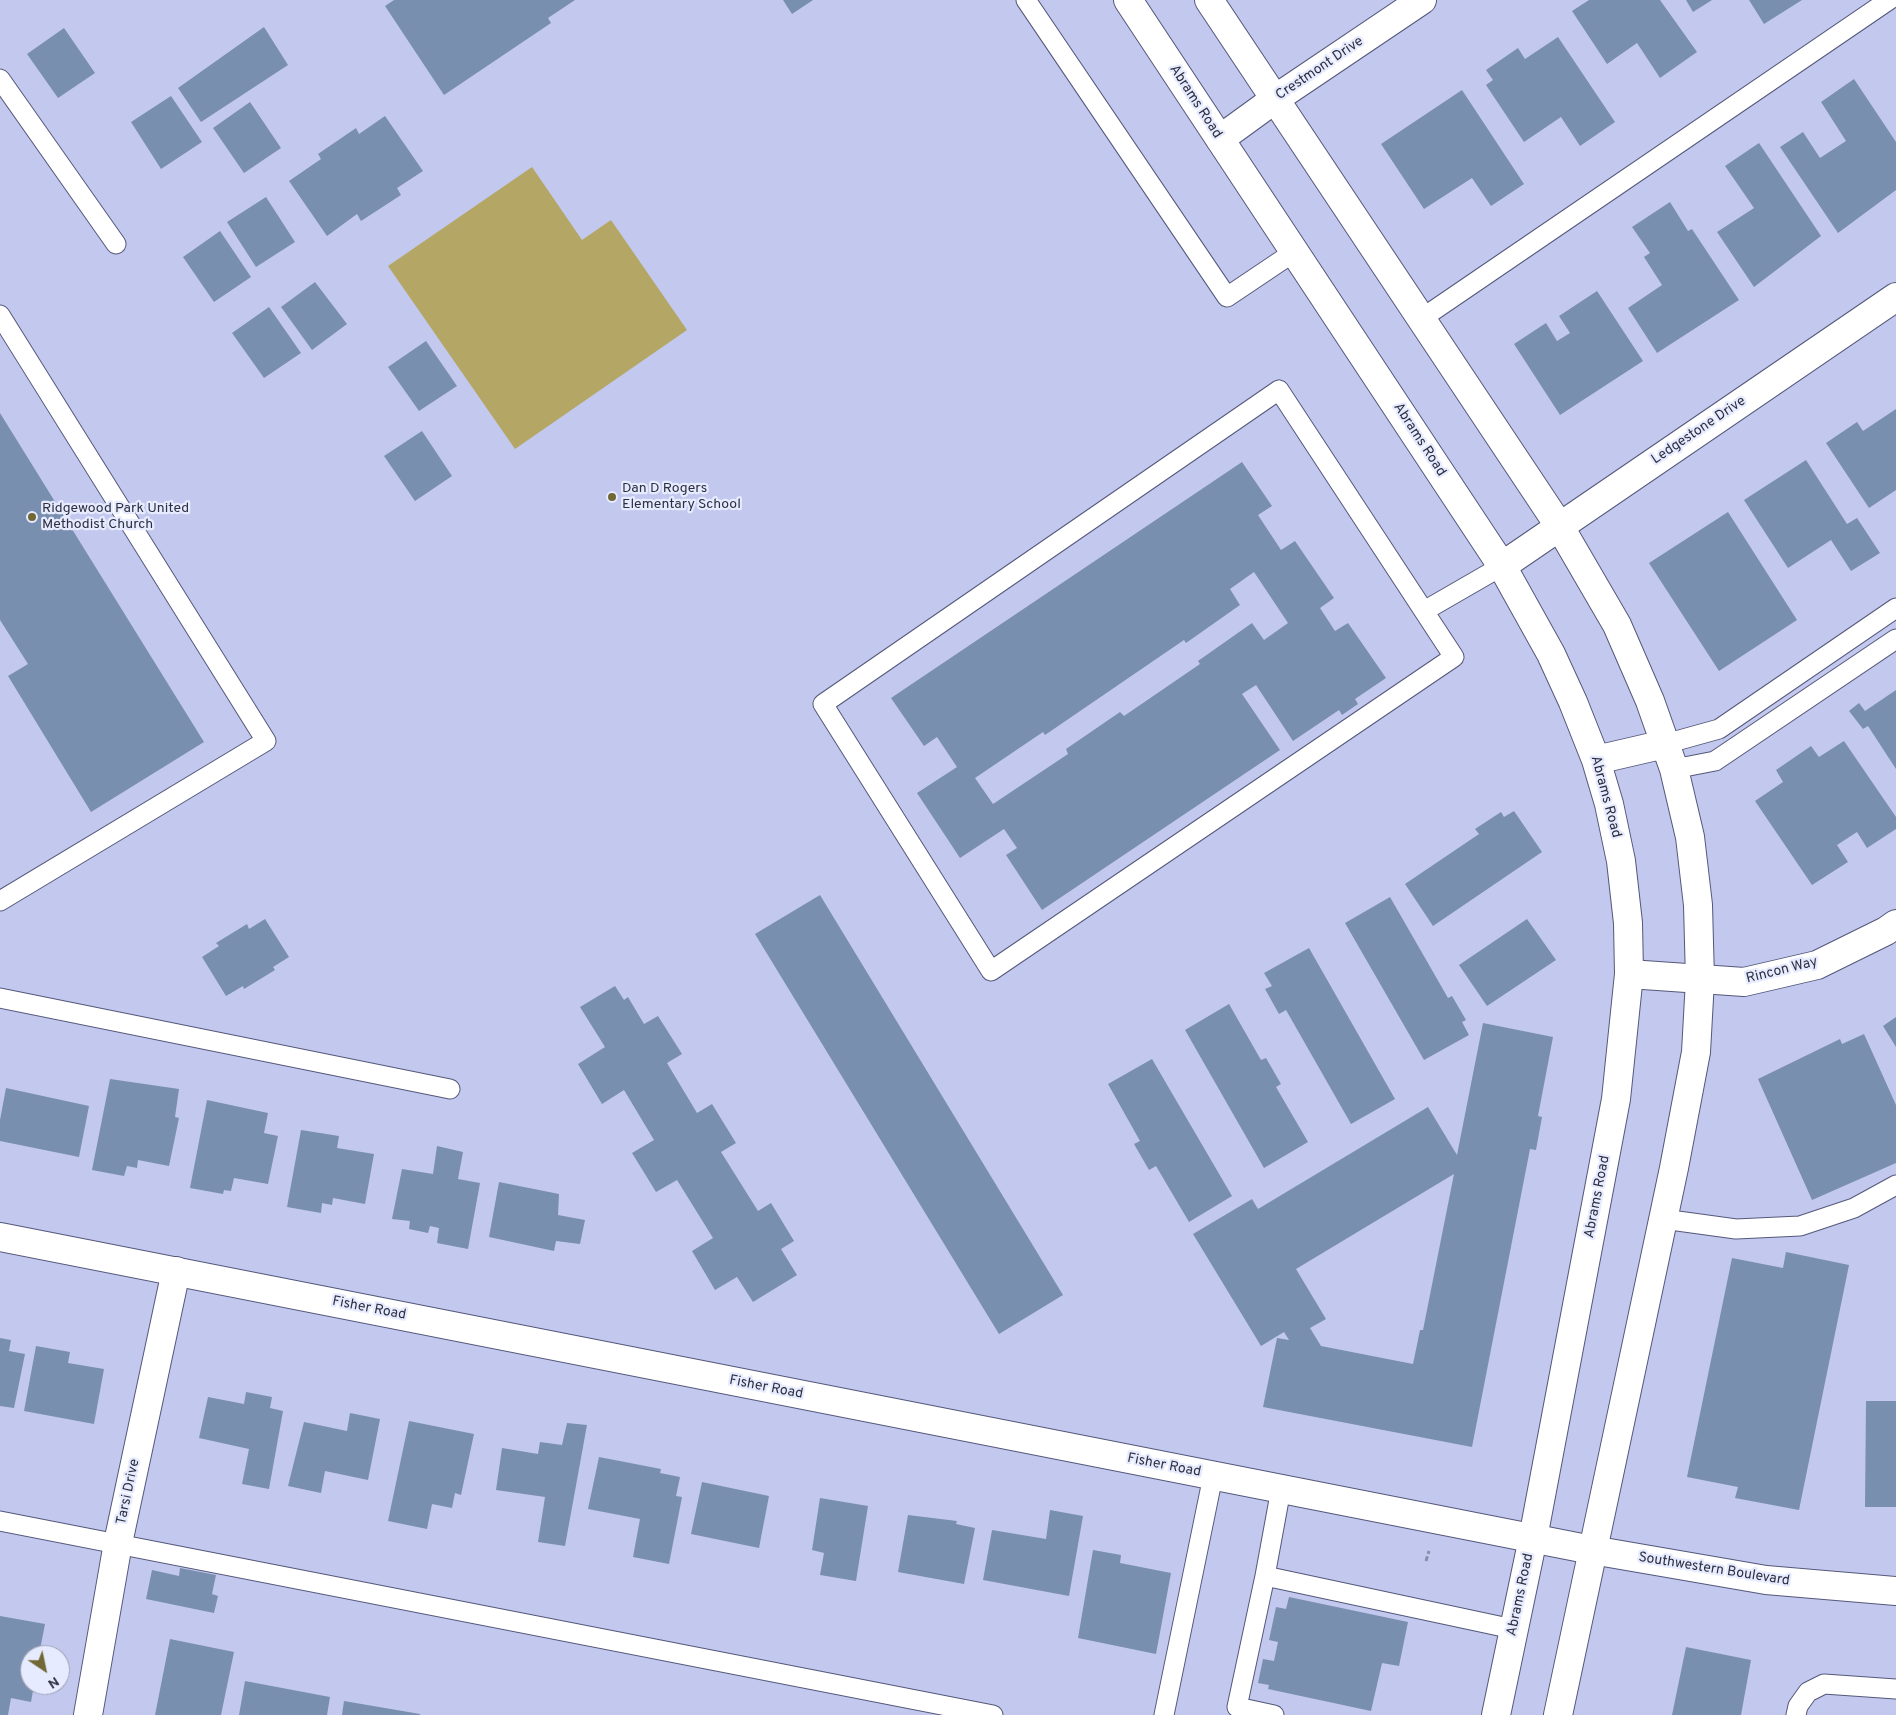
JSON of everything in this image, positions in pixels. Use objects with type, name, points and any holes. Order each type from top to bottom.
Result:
[{"type":"main road","name":"Abrams Road","points":[[1128,0],[1502,566],[1551,654],[1573,702],[1596,760],[1609,804],[1621,861],[1628,923],[1630,974],[1616,1100],[1533,1538],[1496,1715]]},
{"type":"main road","points":[[1209,0],[1560,527],[1617,625],[1650,701],[1674,770],[1690,837],[1698,905],[1700,980],[1696,1052],[1663,1219],[1558,1715]]},
{"type":"main road","name":"Crestmont Drive","points":[[1220,139],[1275,99],[1422,0]]},
{"type":"main road","name":"Ledgestone Drive","points":[[1502,566],[1896,297]]},
{"type":"main road","points":[[1596,760],[1665,744]]},
{"type":"main road","name":"Rincon Way","points":[[1630,974],[1744,982],[1817,965],[1896,924]]},
{"type":"main road","name":"Fisher Road","points":[[0,1237],[176,1270],[1533,1538]]},
{"type":"main road","name":"Tarsi Drive","points":[[88,1715],[118,1544],[176,1270]]},
{"type":"main road","name":"Southwestern Boulevard","points":[[1533,1538],[1766,1580],[1896,1591]]},
{"type":"lane","points":[[1026,0],[1227,297],[1294,252]]},
{"type":"lane","points":[[1421,319],[1888,0]]},
{"type":"lane","points":[[0,79],[116,244]]},
{"type":"lane","points":[[0,315],[266,741],[0,901]]},
{"type":"lane","points":[[1279,390],[1424,611],[1454,657],[991,971],[823,704],[1279,390]]},
{"type":"lane","points":[[1424,611],[1502,566]]},
{"type":"lane","points":[[1665,744],[1719,729],[1896,608]]},
{"type":"lane","points":[[1674,770],[1715,760],[1896,639]]},
{"type":"lane","points":[[0,998],[450,1089]]},
{"type":"lane","points":[[1663,1219],[1736,1229],[1800,1226],[1854,1208],[1896,1186]]},
{"type":"lane","points":[[1164,1715],[1213,1476]]},
{"type":"lane","points":[[1274,1715],[1237,1707],[1282,1489]]},
{"type":"lane","points":[[0,1521],[994,1715]]},
{"type":"lane","points":[[1265,1576],[1513,1629]]},
{"type":"lane","points":[[1796,1715],[1798,1706],[1808,1692],[1824,1684],[1896,1689]]},
{"type":"path","points":[[1426,1561],[1429,1551]]},
{"type":"shaded area","points":[[532,167],[582,240],[611,220],[687,330],[515,449],[388,266]]},
{"type":"building","points":[[394,0],[575,0],[548,18],[551,23],[444,95],[385,6]]},
{"type":"building","points":[[783,0],[813,0],[792,14]]},
{"type":"building","points":[[1589,0],[1660,0],[1697,52],[1660,78],[1637,43],[1607,64],[1572,11]]},
{"type":"building","points":[[1686,0],[1712,0],[1693,12]]},
{"type":"building","points":[[1749,0],[1802,0],[1764,24]]},
{"type":"building","points":[[264,27],[288,65],[201,122],[178,88]]},
{"type":"building","points":[[64,28],[95,73],[58,98],[27,54]]},
{"type":"building","points":[[1558,37],[1615,122],[1580,146],[1561,117],[1524,142],[1486,85],[1493,80],[1486,70],[1518,48],[1525,59]]},
{"type":"building","points":[[1854,79],[1896,142],[1896,190],[1838,233],[1780,147],[1803,132],[1820,158],[1846,141],[1821,102]]},
{"type":"building","points":[[1462,90],[1524,184],[1491,206],[1472,178],[1424,209],[1381,144]]},
{"type":"building","points":[[171,96],[202,142],[161,169],[131,122]]},
{"type":"building","points":[[250,102],[281,148],[244,173],[213,128]]},
{"type":"building","points":[[385,116],[423,171],[397,188],[401,195],[361,221],[357,214],[327,236],[289,181],[321,159],[318,154],[356,128],[359,134]]},
{"type":"building","points":[[1759,143],[1821,236],[1754,287],[1717,232],[1754,208],[1725,166]]},
{"type":"building","points":[[266,197],[295,242],[256,267],[227,222]]},
{"type":"building","points":[[1670,202],[1688,231],[1692,229],[1739,300],[1657,353],[1628,308],[1662,285],[1644,257],[1650,253],[1632,227]]},
{"type":"building","points":[[220,231],[251,277],[214,302],[183,257]]},
{"type":"building","points":[[315,282],[347,324],[312,350],[281,307]]},
{"type":"building","points":[[1597,291],[1643,361],[1560,415],[1514,344],[1546,323],[1557,341],[1570,333],[1559,316]]},
{"type":"building","points":[[269,307],[301,353],[264,378],[232,333]]},
{"type":"building","points":[[426,341],[457,386],[419,411],[388,367]]},
{"type":"building","points":[[1896,409],[1896,490],[1869,508],[1826,443],[1857,422],[1863,431]]},
{"type":"building","name":"Ridgewood Park United Methodist Church","points":[[0,413],[204,742],[91,812],[8,676],[28,664],[0,620]]},
{"type":"building","points":[[422,431],[452,476],[415,501],[384,456]]},
{"type":"building","points":[[1806,460],[1847,524],[1857,518],[1880,553],[1851,571],[1831,540],[1788,568],[1744,500]]},
{"type":"building","points":[[1242,462],[1272,506],[1258,515],[1281,550],[1295,541],[1334,598],[1320,608],[1335,631],[1348,623],[1386,678],[1355,699],[1358,704],[1342,715],[1339,710],[1293,741],[1256,685],[1242,694],[1280,750],[1042,910],[1006,855],[1017,848],[1004,829],[960,858],[917,793],[957,767],[937,737],[924,746],[891,698]],"holes":[[[1254,572],[1288,623],[1264,640],[1252,623],[1198,661],[1200,664],[1124,716],[1120,712],[1066,749],[1068,754],[993,804],[975,778],[1043,732],[1045,735],[1184,640],[1186,643],[1240,605],[1230,589]]]},
{"type":"building","points":[[1728,512],[1797,620],[1719,671],[1649,563]]},
{"type":"building","points":[[1896,690],[1896,769],[1868,726],[1863,729],[1849,711],[1859,703],[1865,711]]},
{"type":"building","points":[[1844,741],[1896,817],[1896,829],[1867,848],[1857,832],[1837,845],[1848,862],[1812,885],[1755,801],[1783,782],[1776,770],[1811,746],[1819,757]]},
{"type":"building","points":[[1514,811],[1542,852],[1433,926],[1405,884],[1479,834],[1475,829],[1501,812],[1504,817]]},
{"type":"building","points":[[820,895],[1063,1295],[999,1334],[755,934]]},
{"type":"building","points":[[1390,897],[1448,998],[1452,996],[1466,1020],[1462,1022],[1469,1035],[1424,1060],[1345,923]]},
{"type":"building","points":[[265,919],[289,957],[273,967],[275,970],[244,989],[243,986],[226,996],[202,957],[219,946],[216,943],[247,924],[249,929]]},
{"type":"building","points":[[1527,919],[1556,960],[1487,1006],[1459,965]]},
{"type":"building","points":[[1309,948],[1395,1099],[1351,1124],[1286,1010],[1279,1014],[1265,989],[1272,986],[1264,973]]},
{"type":"building","points":[[615,986],[624,1000],[628,997],[644,1024],[658,1016],[682,1054],[667,1063],[697,1113],[712,1104],[736,1143],[721,1152],[758,1211],[771,1203],[794,1241],[781,1249],[797,1275],[753,1302],[737,1277],[715,1290],[692,1251],[713,1238],[677,1180],[656,1192],[632,1153],[654,1140],[624,1090],[602,1104],[578,1064],[605,1047],[580,1007]]},
{"type":"building","points":[[1229,1004],[1261,1060],[1266,1058],[1281,1084],[1276,1087],[1308,1142],[1264,1168],[1185,1030]]},
{"type":"building","points":[[1896,1017],[1896,1047],[1883,1026]]},
{"type":"building","points":[[1483,1023],[1553,1037],[1538,1116],[1542,1117],[1536,1150],[1530,1149],[1472,1447],[1263,1407],[1277,1338],[1289,1340],[1284,1332],[1261,1346],[1193,1234],[1252,1199],[1258,1209],[1428,1107],[1457,1155]],"holes":[[[1454,1174],[1423,1330],[1420,1330],[1413,1364],[1321,1346],[1310,1328],[1326,1319],[1296,1269]]]},
{"type":"building","points":[[1864,1034],[1896,1105],[1896,1163],[1812,1200],[1758,1079],[1840,1039],[1842,1044]]},
{"type":"building","points":[[1152,1059],[1232,1196],[1189,1222],[1156,1166],[1149,1170],[1134,1144],[1140,1141],[1108,1084]]},
{"type":"building","points":[[110,1079],[179,1089],[175,1117],[179,1118],[169,1166],[138,1160],[137,1168],[127,1166],[124,1176],[92,1170]]},
{"type":"building","points":[[6,1088],[89,1106],[79,1157],[0,1141],[0,1120]]},
{"type":"building","points":[[207,1100],[268,1113],[264,1133],[278,1136],[268,1184],[234,1178],[231,1191],[224,1190],[223,1194],[190,1188]]},
{"type":"building","points":[[301,1130],[339,1136],[337,1148],[374,1154],[365,1204],[333,1198],[332,1205],[322,1203],[321,1213],[287,1207]]},
{"type":"building","points":[[437,1146],[463,1152],[458,1179],[480,1183],[468,1249],[437,1243],[439,1228],[430,1226],[428,1233],[409,1229],[410,1221],[392,1219],[402,1169],[433,1174]]},
{"type":"building","points":[[499,1182],[559,1194],[558,1215],[585,1220],[580,1244],[556,1241],[554,1251],[489,1237]]},
{"type":"building","points":[[1786,1252],[1849,1265],[1799,1510],[1735,1498],[1738,1487],[1687,1477],[1732,1258],[1783,1268]]},
{"type":"building","points":[[0,1338],[11,1340],[9,1351],[25,1354],[14,1408],[0,1406]]},
{"type":"building","points":[[36,1346],[70,1352],[68,1363],[104,1369],[94,1424],[24,1411]]},
{"type":"building","points":[[246,1392],[272,1397],[270,1408],[283,1411],[269,1489],[242,1484],[249,1449],[199,1438],[208,1397],[244,1404]]},
{"type":"building","points":[[1866,1401],[1896,1401],[1896,1507],[1865,1507]]},
{"type":"building","points":[[350,1413],[380,1419],[368,1480],[325,1471],[321,1493],[288,1486],[304,1422],[347,1431]]},
{"type":"building","points":[[409,1421],[474,1434],[461,1495],[455,1493],[452,1508],[432,1504],[427,1529],[388,1521]]},
{"type":"building","points":[[567,1423],[587,1425],[565,1546],[538,1542],[545,1497],[496,1490],[502,1448],[538,1454],[540,1442],[562,1445]]},
{"type":"building","points":[[599,1457],[661,1469],[660,1473],[680,1477],[676,1496],[682,1497],[669,1564],[633,1557],[640,1519],[588,1509]]},
{"type":"building","points":[[702,1482],[769,1496],[759,1548],[691,1534]]},
{"type":"building","points":[[820,1498],[868,1506],[856,1581],[820,1575],[824,1553],[812,1550]]},
{"type":"building","points":[[1050,1510],[1083,1516],[1069,1596],[983,1580],[992,1530],[1046,1539]]},
{"type":"building","points":[[908,1515],[957,1521],[956,1524],[975,1528],[964,1584],[898,1572]]},
{"type":"building","points":[[1093,1550],[1121,1555],[1120,1563],[1171,1573],[1156,1654],[1078,1638]]},
{"type":"building","points":[[180,1568],[216,1575],[212,1594],[218,1596],[214,1613],[146,1599],[152,1570],[179,1576]]},
{"type":"building","points":[[1289,1597],[1408,1622],[1399,1666],[1382,1663],[1371,1711],[1268,1689],[1269,1685],[1258,1683],[1263,1659],[1274,1661],[1278,1642],[1269,1640],[1276,1607],[1286,1609]]},
{"type":"building","points":[[0,1616],[45,1624],[41,1645],[20,1645],[20,1695],[32,1695],[31,1702],[11,1698],[8,1715],[0,1715]]},
{"type":"building","points":[[170,1639],[234,1652],[221,1715],[155,1715]]},
{"type":"building","points":[[1686,1647],[1751,1660],[1741,1715],[1672,1715]]},
{"type":"building","points":[[245,1681],[330,1697],[327,1715],[239,1715]]},
{"type":"building","points":[[344,1701],[420,1714],[420,1715],[342,1715]]},
{"type":"place","name":"Dan D Rogers Elementary School","points":[[612,497]]},
{"type":"place","name":"Ridgewood Park United Methodist Church","points":[[32,517]]}]
